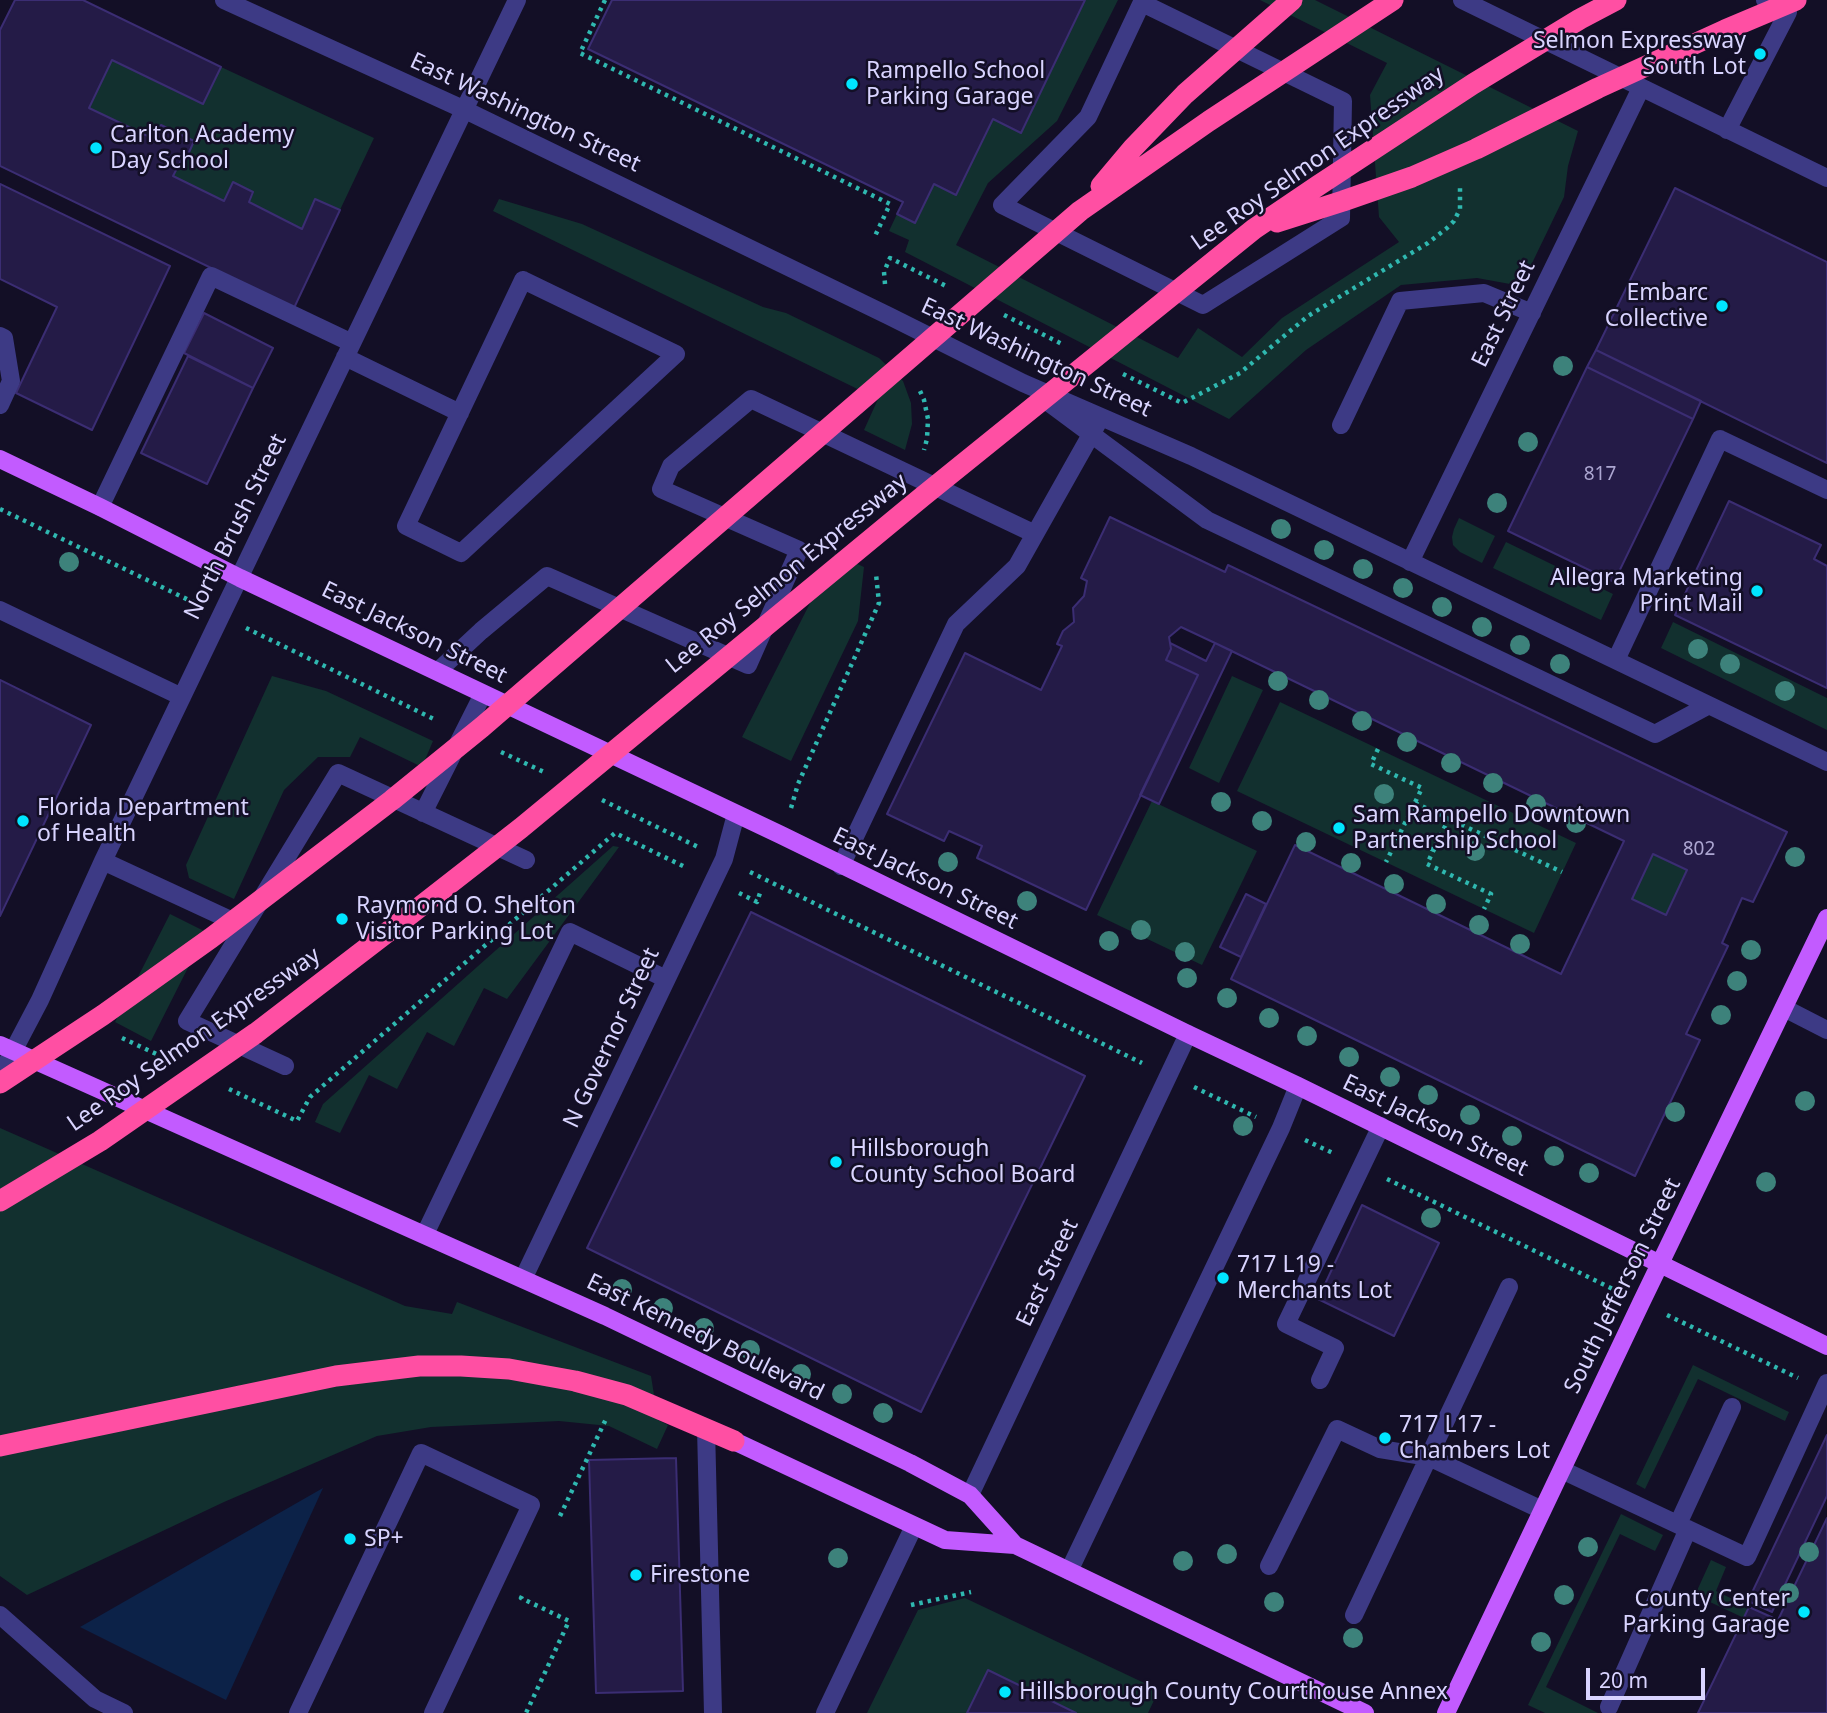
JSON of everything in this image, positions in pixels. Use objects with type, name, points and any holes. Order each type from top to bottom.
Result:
[{"type":"highway","points":[[1080,211],[1133,148],[1185,94],[1292,0]]},
{"type":"highway","points":[[0,1083],[103,1015],[211,938],[393,800],[482,727],[1080,211],[1209,121],[1392,0]]},
{"type":"highway","name":"Lee Roy Selmon Expressway","points":[[0,1201],[100,1141],[156,1103],[256,1033],[389,931],[521,828],[891,522],[1255,229],[1473,84],[1616,0]]},
{"type":"highway","points":[[1255,229],[1412,177],[1476,149],[1611,82],[1796,0]]},
{"type":"highway","points":[[0,1446],[336,1376],[419,1366],[509,1369],[576,1381],[627,1395],[734,1441]]},
{"type":"main road","name":"East Jackson Street","points":[[0,459],[240,578],[1381,1126],[1827,1346]]},
{"type":"main road","name":"South Jefferson Street","points":[[1446,1713],[1827,918]]},
{"type":"main road","name":"East Kennedy Boulevard","points":[[7,1048],[617,1322],[910,1463],[970,1495],[1015,1545],[1366,1713]]},
{"type":"main road","points":[[734,1441],[945,1540],[1015,1545]]},
{"type":"street","name":"East Washington Street","points":[[224,0],[465,110],[1023,383],[1191,457],[1827,762]]},
{"type":"street","name":"North Brush Street","points":[[0,1076],[7,1048],[40,1000],[103,861],[517,0]]},
{"type":"street","points":[[1462,0],[1827,178]]},
{"type":"street","points":[[1727,130],[1788,12],[1765,0]]},
{"type":"street","points":[[1142,2],[1343,101],[1341,218],[1203,305],[1002,205],[1088,117],[1142,2]]},
{"type":"street","name":"East Street","points":[[1410,562],[1641,88]]},
{"type":"street","points":[[100,507],[211,276],[460,413]]},
{"type":"street","points":[[523,280],[676,354],[461,553],[406,526],[460,413],[523,280]]},
{"type":"street","points":[[1341,425],[1400,301],[1484,293],[1532,313]]},
{"type":"street","points":[[0,336],[4,338],[11,381],[0,405]]},
{"type":"street","points":[[1023,383],[1207,520],[1655,734],[1709,705]]},
{"type":"street","points":[[438,671],[547,576],[748,665],[799,550],[661,489],[671,466],[751,399],[1035,534]]},
{"type":"street","points":[[841,866],[956,624],[1017,566],[1101,417]]},
{"type":"street","points":[[1616,660],[1720,439],[1827,490]]},
{"type":"street","points":[[0,610],[182,697]]},
{"type":"street","points":[[423,813],[482,694]]},
{"type":"street","points":[[285,1066],[187,1021],[338,774],[526,860]]},
{"type":"street","name":"N Governor Street","points":[[523,1279],[724,859],[736,814]]},
{"type":"street","points":[[103,861],[244,927]]},
{"type":"street","points":[[425,1234],[570,932],[666,979]]},
{"type":"street","points":[[1784,1008],[1827,1030]]},
{"type":"street","name":"East Street","points":[[970,1495],[1188,1034]]},
{"type":"street","points":[[1069,1571],[1281,1129],[1298,1086]]},
{"type":"street","points":[[1320,1380],[1335,1348],[1286,1324],[1381,1126]]},
{"type":"street","points":[[1354,1615],[1509,1287]]},
{"type":"street","points":[[1562,1470],[1747,1557],[1825,1387]]},
{"type":"street","points":[[1609,1707],[1732,1407]]},
{"type":"street","points":[[706,1428],[713,1713]]},
{"type":"street","points":[[1269,1566],[1337,1429],[1380,1449],[1429,1457],[1542,1510]]},
{"type":"street","points":[[299,1713],[421,1453],[531,1505],[433,1713]]},
{"type":"street","points":[[825,1713],[914,1526]]},
{"type":"street","points":[[0,1615],[95,1699],[124,1713]]},
{"type":"path","points":[[605,0],[580,53],[890,204],[875,236]]},
{"type":"path","points":[[884,272],[890,258]]},
{"type":"path","points":[[0,509],[550,775]]},
{"type":"path","points":[[1378,748],[1371,764],[1422,788],[1386,862]]},
{"type":"path","points":[[790,808],[798,784]]},
{"type":"path","points":[[600,799],[1168,1076],[1641,1303],[1825,1387]]},
{"type":"path","points":[[1415,803],[1562,872]]},
{"type":"path","points":[[1449,818],[1427,864],[1491,894],[1484,909]]},
{"type":"path","points":[[297,1121],[310,1097],[615,833],[690,869]]},
{"type":"path","points":[[1400,834],[1434,849]]},
{"type":"path","points":[[738,893],[757,902],[761,890]]},
{"type":"path","points":[[557,1524],[610,1413]]},
{"type":"path","points":[[526,1713],[569,1621],[521,1598],[527,1585]]},
{"type":"path","points":[[911,1605],[971,1592]]},
{"type":"green space","points":[[1085,0],[1118,0],[1057,121],[988,183],[956,245],[1178,358],[1198,328],[1242,357],[1282,318],[1399,242],[1379,217],[1370,95],[1387,63],[1260,0],[1315,0],[1578,131],[1568,166],[1564,197],[1521,286],[1477,278],[1401,285],[1306,350],[1229,419],[905,252],[909,240],[889,231],[897,214],[915,223],[934,184],[993,119],[1020,132]]},
{"type":"green space","points":[[112,60],[202,104],[221,67],[374,138],[340,210],[315,199],[302,229],[249,202],[253,192],[234,183],[224,201],[173,176],[194,141],[161,126],[154,139],[89,108]]},
{"type":"green space","points":[[499,199],[582,224],[763,307],[786,313],[879,358],[903,381],[911,403],[912,424],[905,450],[864,430],[878,399],[493,211]]},
{"type":"green space","points":[[1459,518],[1495,536],[1482,563],[1460,552],[1453,545],[1452,537]]},
{"type":"green space","points":[[1506,542],[1613,594],[1601,620],[1493,568]]},
{"type":"green space","points":[[835,554],[864,567],[858,621],[791,761],[742,737]]},
{"type":"green space","points":[[1673,622],[1827,698],[1827,730],[1661,648]]},
{"type":"green space","points":[[272,676],[326,691],[433,741],[422,767],[360,737],[350,757],[318,757],[284,790],[234,899],[189,878],[186,865]]},
{"type":"green space","points":[[1232,676],[1263,690],[1219,783],[1189,768]]},
{"type":"green space","points":[[1280,702],[1576,843],[1534,933],[1237,791]]},
{"type":"green space","points":[[1152,801],[1257,851],[1202,965],[1097,915]]},
{"type":"green space","points":[[613,846],[619,847],[507,999],[484,988],[454,1046],[427,1032],[397,1089],[369,1075],[340,1133],[315,1122],[323,1104]]},
{"type":"green space","points":[[1653,854],[1687,870],[1666,915],[1632,899]]},
{"type":"green space","points":[[170,914],[206,932],[151,1041],[115,1022]]},
{"type":"green space","points":[[0,1128],[405,1306],[452,1314],[457,1302],[651,1376],[658,1420],[668,1425],[657,1449],[609,1426],[559,1421],[431,1427],[377,1436],[224,1502],[27,1595],[0,1576]]},
{"type":"green space","points":[[1693,1365],[1789,1412],[1785,1421],[1698,1379],[1645,1489],[1636,1484]]},
{"type":"green space","points":[[1621,1514],[1663,1535],[1655,1551],[1620,1534],[1546,1687],[1598,1713],[1545,1713],[1528,1705]]},
{"type":"green space","points":[[1711,1560],[1726,1567],[1716,1591],[1749,1607],[1744,1618],[1695,1595]]},
{"type":"green space","points":[[965,1598],[1159,1690],[1148,1713],[1076,1713],[988,1670],[967,1713],[867,1713],[918,1610]]},
{"type":"water","points":[[323,1488],[226,1700],[80,1627]]},
{"type":"building","name":"Carlton Academy Day School","points":[[15,0],[83,0],[221,67],[203,104],[112,60],[89,108],[154,139],[161,125],[194,141],[187,157],[184,155],[173,176],[224,201],[233,182],[253,192],[249,202],[302,229],[315,199],[340,210],[294,308],[0,166],[0,30]]},
{"type":"building","name":"Rampello School Parking Garage","points":[[612,0],[1085,0],[1021,133],[993,119],[956,195],[934,184],[915,223],[897,214],[903,202],[588,49]]},
{"type":"building","points":[[0,184],[170,266],[92,430],[16,393],[57,307],[0,279]]},
{"type":"building","name":"Embarc Collective","points":[[1675,188],[1827,262],[1827,463],[1596,350]]},
{"type":"building","points":[[204,313],[273,348],[253,388],[184,353]]},
{"type":"building","points":[[1596,350],[1701,401],[1693,419],[1587,367]]},
{"type":"building","points":[[188,356],[253,388],[207,484],[141,453]]},
{"type":"building","points":[[1587,367],[1693,419],[1614,582],[1508,531]]},
{"type":"building","name":"Allegra Marketing Print Mail","points":[[1729,501],[1821,545],[1814,559],[1827,566],[1827,688],[1675,615]]},
{"type":"building","points":[[1110,517],[1225,572],[1228,565],[1787,832],[1753,902],[1742,898],[1722,943],[1728,946],[1686,1034],[1700,1040],[1635,1176],[1231,979],[1295,845],[1561,974],[1624,841],[1215,643],[1181,627],[1169,637],[1171,649],[1166,660],[1198,675],[1086,910],[977,858],[982,846],[949,831],[944,841],[887,814],[965,653],[1041,690],[1062,646],[1057,644],[1063,631],[1074,622],[1073,608],[1084,596],[1087,581],[1081,578]],"holes":[[[1653,854],[1687,870],[1666,915],[1632,899]]]},
{"type":"building","points":[[1170,643],[1206,661],[1215,643],[1232,651],[1159,804],[1140,795],[1198,675],[1166,660],[1171,649]]},
{"type":"building","name":"Florida Department of Health","points":[[0,680],[91,725],[0,916]]},
{"type":"building","points":[[1246,894],[1266,904],[1241,957],[1220,947]]},
{"type":"building","name":"Hillsborough County School Board","points":[[751,912],[1085,1076],[921,1412],[587,1248]]},
{"type":"building","points":[[1362,1205],[1439,1243],[1394,1336],[1318,1299]]},
{"type":"building","points":[[1827,1435],[1827,1496],[1772,1612],[1748,1601]]},
{"type":"building","name":"Firestone","points":[[676,1458],[683,1691],[596,1693],[589,1460]]},
{"type":"building","name":"County Center Parking Garage","points":[[1827,1518],[1827,1713],[1698,1713],[1749,1607],[1778,1620]]},
{"type":"building","name":"Hillsborough County Courthouse Annex","points":[[988,1670],[1076,1713],[967,1713]]},
{"type":"place","name":"Selmon Expressway South Lot","points":[[1760,54]]},
{"type":"place","name":"Rampello School Parking Garage","points":[[852,84]]},
{"type":"place","name":"Carlton Academy Day School","points":[[96,148]]},
{"type":"place","name":"Embarc Collective","points":[[1722,306]]},
{"type":"place","name":"Allegra Marketing Print Mail","points":[[1757,591]]},
{"type":"place","name":"Florida Department of Health","points":[[23,821]]},
{"type":"place","name":"Sam Rampello Downtown Partnership School","points":[[1339,828]]},
{"type":"place","name":"Raymond O. Shelton Visitor Parking Lot","points":[[342,919]]},
{"type":"place","name":"Hillsborough County School Board","points":[[836,1162]]},
{"type":"place","name":"717 L19 - Merchants Lot","points":[[1223,1278]]},
{"type":"place","name":"717 L17 - Chambers Lot","points":[[1385,1438]]},
{"type":"place","name":"SP+","points":[[350,1539]]},
{"type":"place","name":"Firestone","points":[[636,1575]]},
{"type":"place","name":"County Center Parking Garage","points":[[1804,1612]]},
{"type":"place","name":"Hillsborough County Courthouse Annex","points":[[1005,1692]]}]
